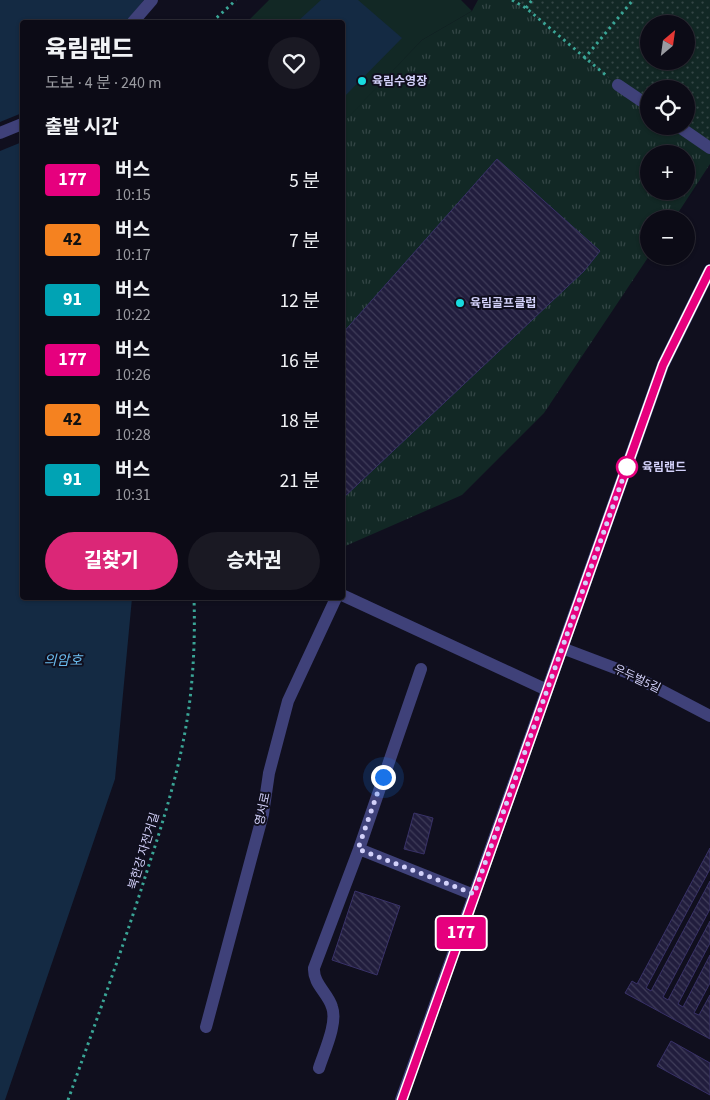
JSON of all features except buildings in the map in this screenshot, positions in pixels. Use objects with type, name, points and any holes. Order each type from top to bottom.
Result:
[{"type":"street","points":[[135,20],[152,0]]},
{"type":"street","points":[[618,85],[640,100]]},
{"type":"street","points":[[0,133],[20,125]]},
{"type":"street","points":[[691,135],[710,148]]},
{"type":"street","points":[[402,1100],[663,365],[710,270]]},
{"type":"street","points":[[345,595],[547,690]]},
{"type":"street","name":"영서로","points":[[206,1027],[263,814],[269,773],[288,701],[335,600]]},
{"type":"street","name":"우두벌5길","points":[[562,648],[628,673],[710,716]]},
{"type":"street","points":[[319,1068],[333,1025],[334,1015],[332,1005],[314,975],[314,968],[358,849],[420,669]]},
{"type":"street","points":[[358,849],[474,894]]},
{"type":"path","points":[[214,20],[236,0]]},
{"type":"path","points":[[512,0],[526,8],[618,85]]},
{"type":"path","points":[[526,8],[532,0]]},
{"type":"path","points":[[584,58],[633,0]]},
{"type":"path","name":"북한강 자전거길","points":[[68,1100],[126,938],[160,833],[190,701],[195,632],[194,600]]},
{"type":"green space","name":"육림수영장","points":[[269,0],[461,0],[472,11],[422,40],[345,121],[345,20],[249,20]]},
{"type":"green space","name":"육림골프클럽","points":[[478,0],[512,0],[526,8],[584,59],[640,100],[640,135],[691,135],[710,148],[710,164],[695,187],[695,145],[640,145],[640,200],[686,200],[680,210],[640,210],[640,265],[643,265],[544,413],[462,495],[345,546],[345,120],[422,40],[472,11]]},
{"type":"green space","points":[[512,0],[710,0],[710,148],[695,134],[695,80],[640,80],[640,100],[584,59],[526,8]]},
{"type":"water","name":"의암호","points":[[0,0],[144,0],[128,20],[20,20],[20,600],[132,600],[115,779],[5,1100],[0,1100]]},
{"type":"water","points":[[321,0],[358,0],[402,38],[345,96],[345,20],[299,20]]},
{"type":"pier","points":[[20,114],[20,143],[0,151],[0,122]]},
{"type":"bus line","name":"177","points":[[402,1100],[663,365],[710,270]]},
{"type":"place","name":"육림수영장","points":[[362,81]]},
{"type":"place","name":"육림골프클럽","points":[[460,303]]},
{"type":"place","name":"육림랜드","points":[[627,467]]},
{"type":"route","points":[[383,777],[358,849],[474,894],[627,467]]}]
